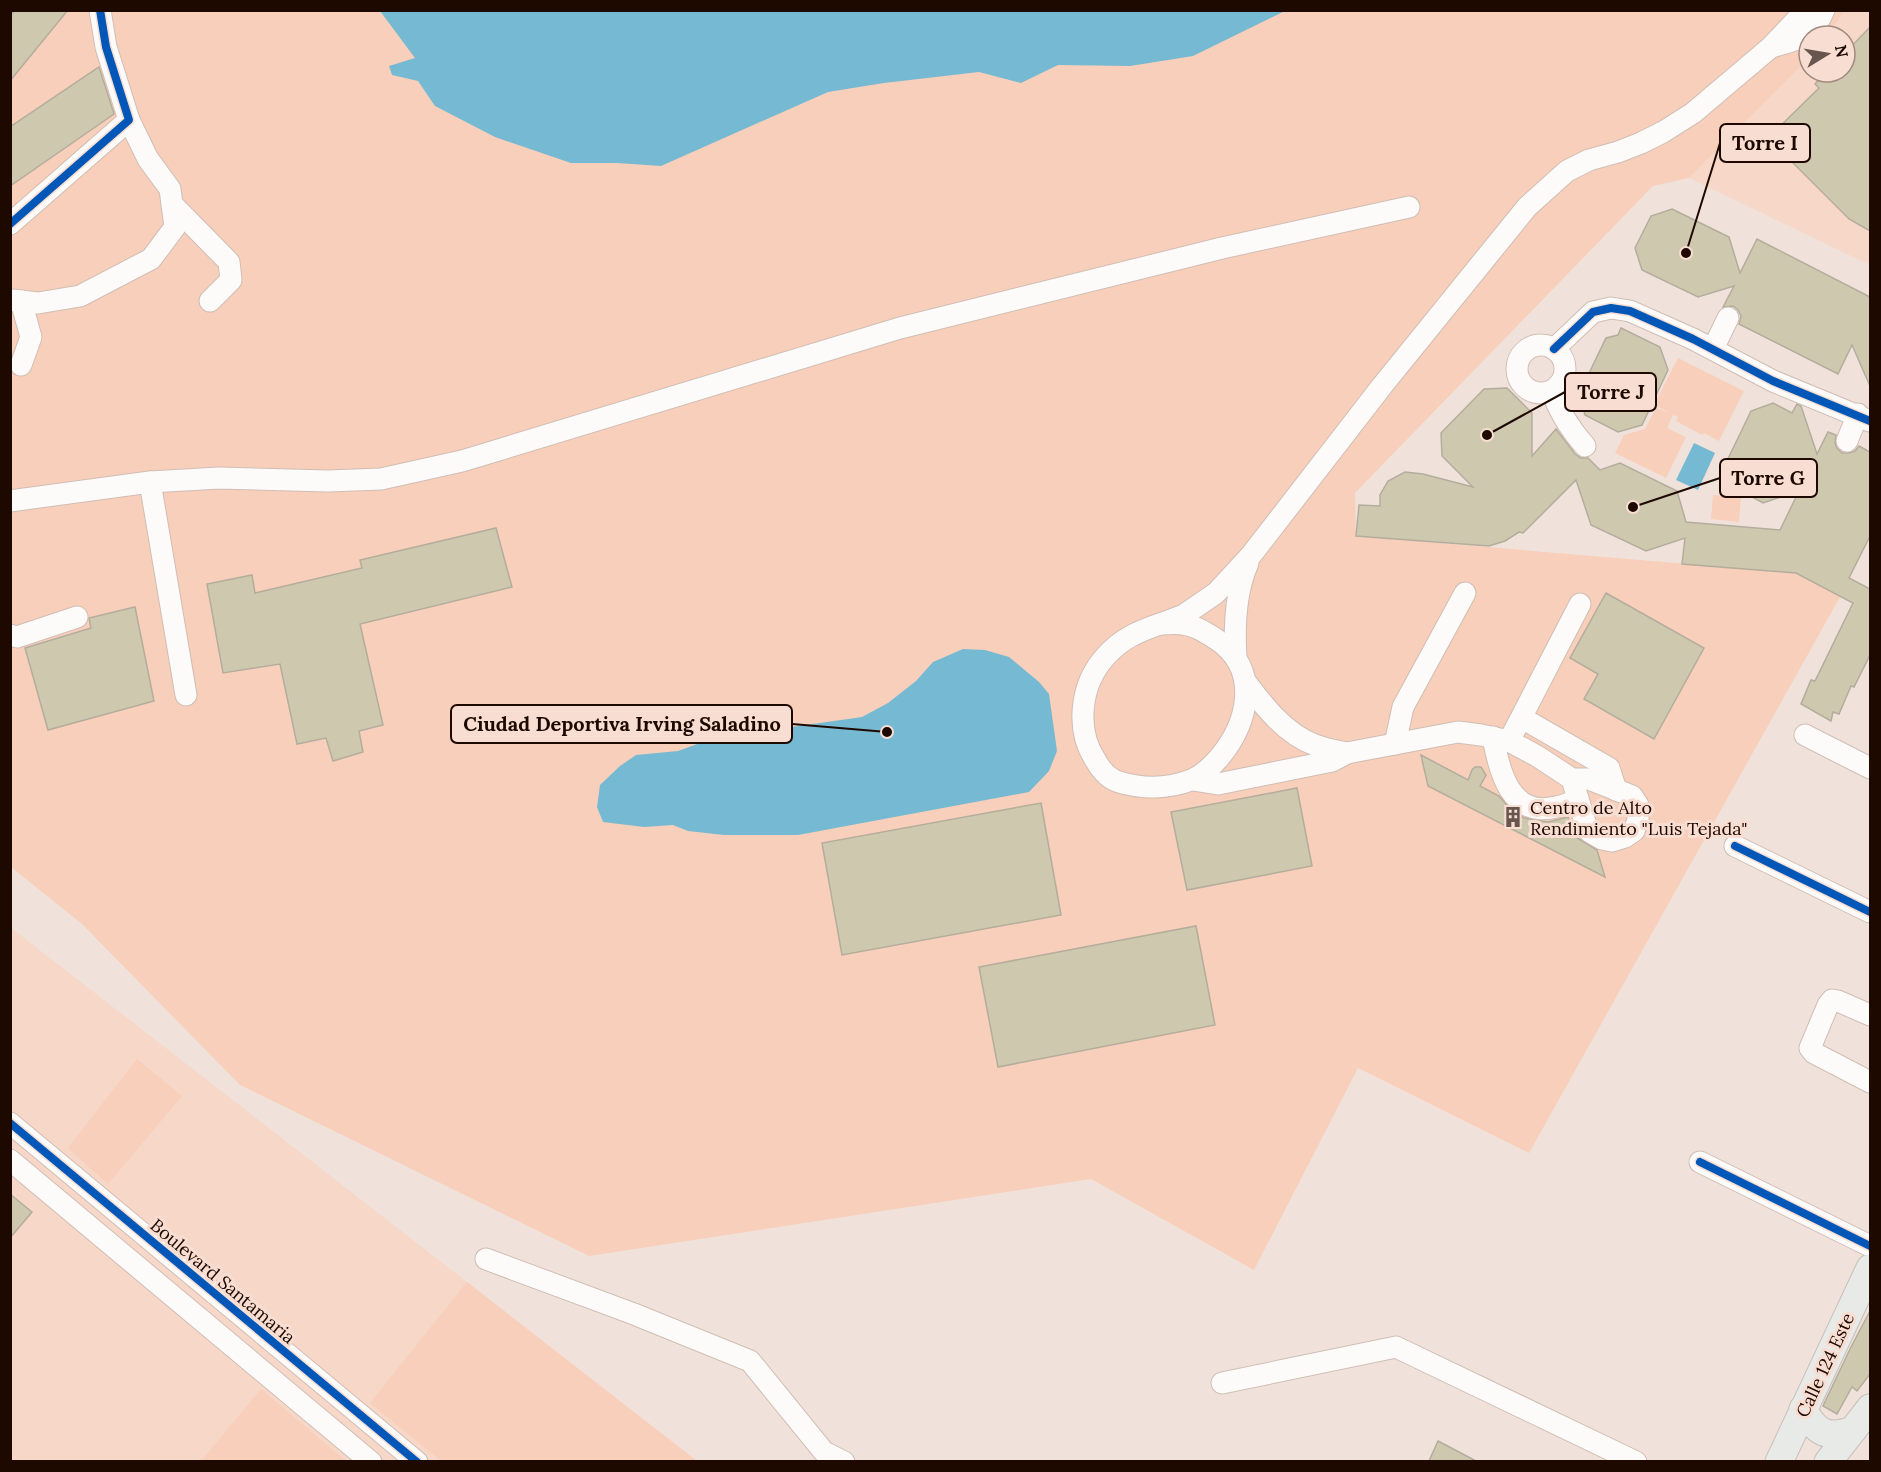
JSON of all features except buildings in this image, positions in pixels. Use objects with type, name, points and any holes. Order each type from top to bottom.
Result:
[{"type":"main road","name":"Calle 124 Este","points":[[1783,1454],[1870,1268]]},
{"type":"main road","points":[[1828,1461],[1870,1408]]},
{"type":"main road","points":[[1803,1409],[1810,1423],[1823,1432],[1838,1435],[1853,1430]]},
{"type":"main road","points":[[1783,1454],[1798,1446],[1809,1450],[1821,1461]]},
{"type":"street","points":[[13,300],[38,303],[80,296],[151,259],[175,227],[170,189],[148,159],[129,120],[106,47],[100,10]]},
{"type":"street","points":[[1572,779],[1590,832],[1602,839],[1612,841],[1634,831],[1638,820],[1638,805],[1632,796],[1589,779],[1572,779],[1537,756],[1501,739],[1458,732],[1347,753],[1332,760],[1218,783],[1193,780],[1169,786],[1141,787],[1116,781],[1101,769],[1089,751],[1082,726],[1083,700],[1095,669],[1122,641],[1140,630],[1184,615],[1216,593],[1252,554],[1382,386],[1527,207],[1567,171],[1589,160],[1641,143],[1693,113],[1771,47],[1806,10]]},
{"type":"street","points":[[1771,47],[1799,39],[1812,32],[1824,10]]},
{"type":"street","points":[[10,224],[129,120]]},
{"type":"street","points":[[172,204],[229,262],[231,280],[210,302]]},
{"type":"street","points":[[10,501],[150,482],[219,478],[328,481],[381,479],[462,461],[900,328],[1189,256],[1409,207]]},
{"type":"street","points":[[13,300],[31,337],[21,365]]},
{"type":"street","points":[[1554,349],[1593,312],[1611,308],[1630,311],[1672,328],[1773,381],[1864,418],[1847,441]]},
{"type":"street","points":[[1713,349],[1728,318]]},
{"type":"street","points":[[1545,345],[1554,349],[1561,356],[1565,366],[1560,384],[1552,391],[1536,393],[1522,385],[1516,369],[1519,359],[1525,351],[1534,346],[1545,345]]},
{"type":"street","points":[[1552,391],[1574,438]]},
{"type":"street","points":[[150,482],[186,695]]},
{"type":"street","points":[[1252,554],[1244,572],[1234,627],[1236,658],[1245,681],[1270,712],[1301,738],[1315,745],[1347,753]]},
{"type":"street","points":[[1395,744],[1403,707],[1465,593]]},
{"type":"street","points":[[1578,799],[1556,808],[1541,809],[1525,805],[1508,789],[1501,776],[1501,739],[1522,718],[1580,604]]},
{"type":"street","points":[[10,635],[17,637],[77,617]]},
{"type":"street","points":[[1160,624],[1181,624],[1200,629],[1221,643],[1236,658]]},
{"type":"street","points":[[1193,780],[1211,767],[1230,745],[1240,726],[1246,703],[1245,681]]},
{"type":"street","points":[[1522,718],[1609,768],[1616,790]]},
{"type":"street","points":[[1805,735],[1870,768]]},
{"type":"street","points":[[1735,846],[1870,912]]},
{"type":"street","points":[[1870,1015],[1832,1000],[1810,1047],[1814,1053],[1870,1082]]},
{"type":"street","name":"Boulevard Santamaria","points":[[10,1123],[417,1461]]},
{"type":"street","points":[[10,1160],[371,1461]]},
{"type":"street","points":[[1700,1162],[1870,1246]]},
{"type":"street","points":[[486,1259],[634,1314],[750,1361],[824,1452],[844,1461]]},
{"type":"street","points":[[1222,1383],[1396,1347],[1636,1461]]},
{"type":"shaded area","points":[[10,11],[1844,11],[1836,24],[1797,24],[1797,70],[1689,178],[1653,186],[1355,493],[1356,536],[1796,573],[1840,597],[1529,1153],[1358,1068],[1254,1270],[1091,1179],[589,1256],[240,1085],[82,924],[11,867]]},
{"type":"shaded area","points":[[1844,11],[1870,11],[1870,265],[1689,178],[1797,70],[1797,84],[1857,84],[1857,24],[1836,24]]},
{"type":"shaded area","points":[[1678,358],[1744,391],[1719,441],[1676,421],[1678,417],[1673,415],[1667,428],[1686,437],[1666,478],[1615,453],[1624,435],[1645,429],[1656,408],[1670,413],[1654,405]]},
{"type":"shaded area","points":[[1713,495],[1741,497],[1739,522],[1711,519]]},
{"type":"shaded area","points":[[10,927],[467,1282],[697,1461],[11,1461]]},
{"type":"shaded area","points":[[137,1059],[182,1096],[108,1184],[68,1148]]},
{"type":"shaded area","points":[[467,1282],[697,1461],[441,1461],[370,1403]]},
{"type":"shaded area","points":[[261,1389],[346,1461],[201,1461]]},
{"type":"water","points":[[380,11],[1285,11],[1193,56],[1130,66],[1058,65],[1021,83],[979,72],[828,92],[661,166],[571,163],[495,137],[435,106],[418,81],[392,75],[389,66],[415,58]]},
{"type":"water","points":[[1694,443],[1715,453],[1698,490],[1676,480]]},
{"type":"water","points":[[963,649],[985,650],[1009,657],[1039,682],[1049,694],[1057,751],[1049,771],[1029,792],[798,835],[724,835],[688,831],[673,825],[644,827],[603,822],[597,807],[600,785],[636,755],[678,751],[700,743],[743,734],[862,717],[888,703],[916,681],[933,662]]},
{"type":"cycle path","points":[[10,224],[129,120],[106,47],[100,10]]},
{"type":"cycle path","points":[[1554,349],[1593,312],[1611,308],[1630,311],[1693,339],[1773,381],[1870,421]]},
{"type":"cycle path","points":[[1735,846],[1870,912]]},
{"type":"cycle path","points":[[10,1123],[417,1462]]},
{"type":"cycle path","points":[[1700,1162],[1870,1246]]},
{"type":"place","name":"Torre I","points":[[1686,253]]},
{"type":"place","name":"Torre J","points":[[1487,435]]},
{"type":"place","name":"Torre G","points":[[1633,507]]},
{"type":"place","name":"Ciudad Deportiva Irving Saladino","points":[[887,732]]},
{"type":"place","name":"Centro de Alto Rendimiento \"Luis Tejada\"","points":[[1513,817]]}]
